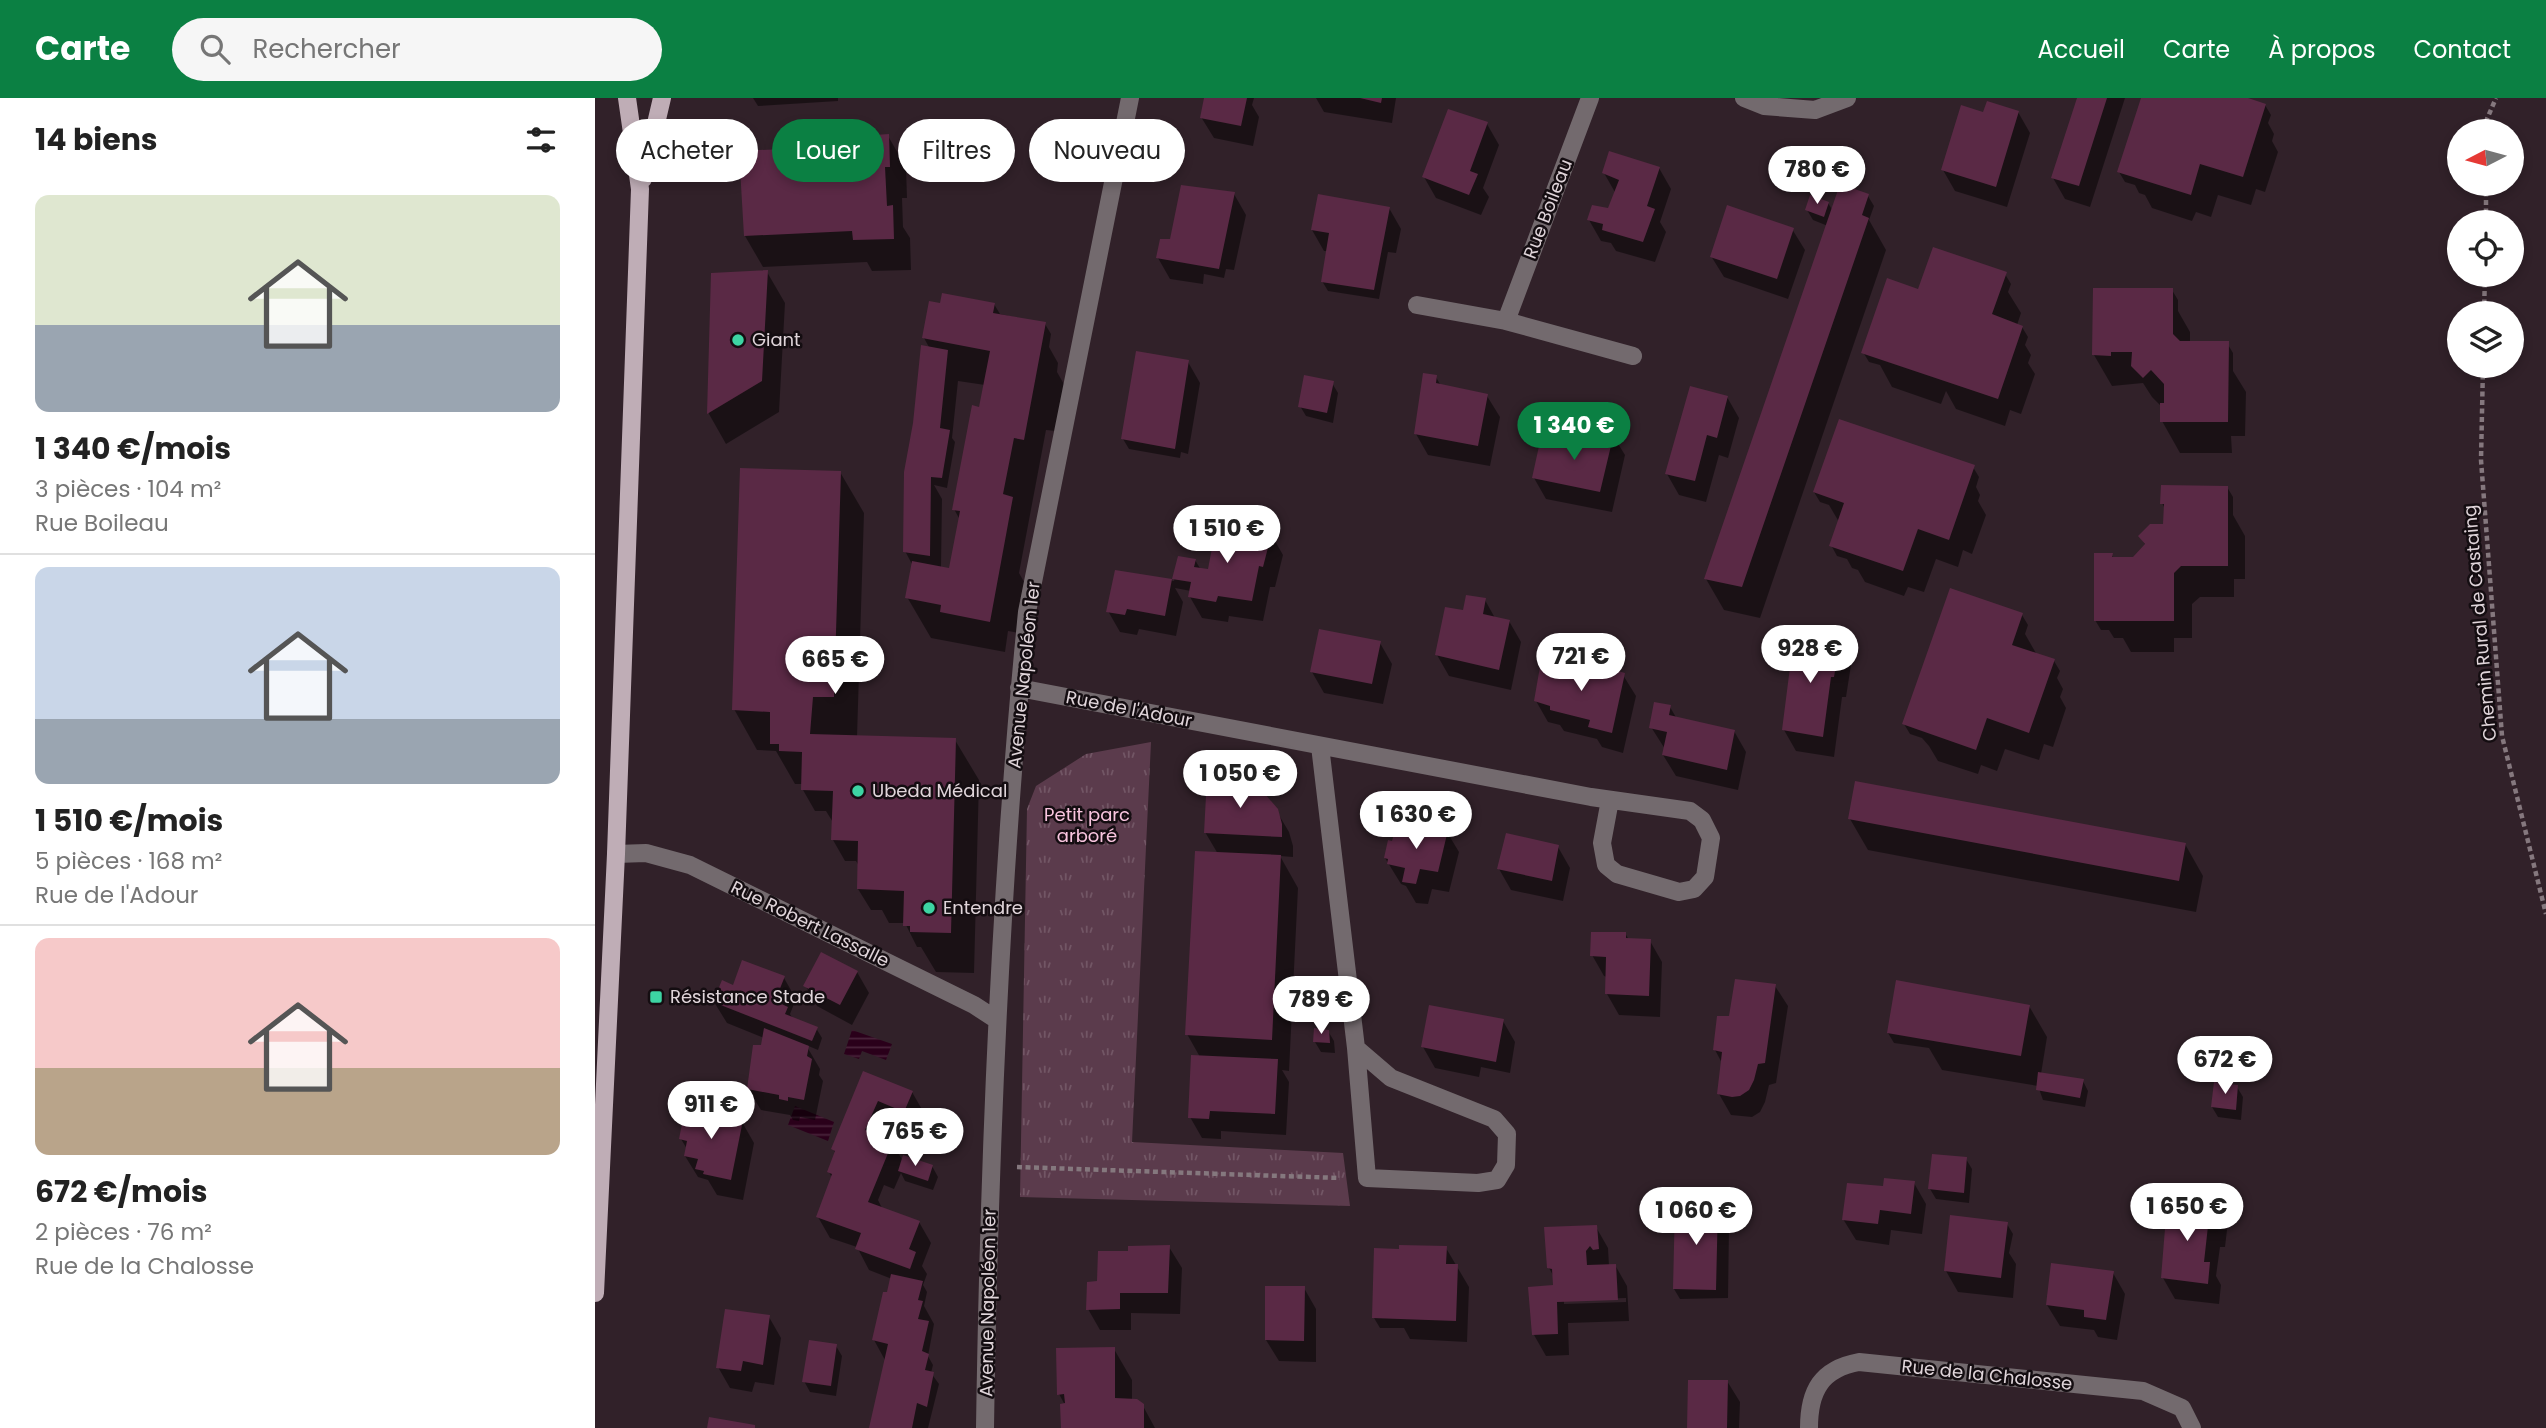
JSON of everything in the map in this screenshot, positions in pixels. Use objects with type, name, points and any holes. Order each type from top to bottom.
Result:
[{"type":"main road","points":[[595,1293],[616,854],[640,189],[627,98]]},
{"type":"main road","points":[[640,189],[662,98]]},
{"type":"street","name":"Avenue Napoléon 1er","points":[[985,1428],[997,1020],[1019,688],[1027,612],[1130,98]]},
{"type":"street","name":"Rue Boileau","points":[[1506,321],[1590,98]]},
{"type":"street","points":[[1744,98],[1764,106],[1815,110],[1847,98]]},
{"type":"street","points":[[1417,306],[1506,321],[1633,356]]},
{"type":"street","name":"Rue de l'Adour","points":[[1019,688],[1610,800],[1690,811],[1702,820],[1711,838],[1705,877],[1694,889],[1679,892],[1617,874],[1606,865],[1602,844],[1610,800]]},
{"type":"street","points":[[1320,746],[1356,1048],[1367,1178],[1478,1183],[1497,1180],[1506,1165],[1507,1134],[1494,1119],[1391,1078],[1356,1048]]},
{"type":"street","name":"Rue Robert Lassalle","points":[[616,854],[646,853],[690,864],[974,1005],[997,1020]]},
{"type":"street","name":"Rue de la Chalosse","points":[[1809,1428],[1809,1406],[1819,1382],[1840,1366],[1859,1362],[2143,1391],[2182,1408],[2192,1428]]},
{"type":"path","points":[[2487,119],[2496,98]]},
{"type":"path","name":"Chemin Rural de Castaing","points":[[2483,378],[2481,460],[2502,736],[2546,914]]},
{"type":"path","points":[[991,1167],[1367,1178]]},
{"type":"green space","name":"Petit parc arboré","points":[[1151,742],[1132,1142],[1343,1153],[1350,1206],[1020,1197],[1027,809],[1036,786],[1086,754]]},
{"type":"shaded area","points":[[852,1030],[892,1044],[886,1060],[862,1051],[859,1059],[844,1054]]},
{"type":"shaded area","points":[[795,1106],[834,1122],[828,1141],[788,1125]]},
{"type":"building","points":[[1204,98],[1247,98],[1241,126],[1200,118]]},
{"type":"building","points":[[1360,98],[1382,98],[1381,103]]},
{"type":"building","points":[[2077,98],[2107,98],[2079,186],[2051,178]]},
{"type":"building","points":[[2141,98],[2248,98],[2266,104],[2243,177],[2200,164],[2191,195],[2117,172]]},
{"type":"building","points":[[1987,101],[2019,111],[1996,187],[1941,170],[1961,105],[1983,112]]},
{"type":"building","points":[[1448,109],[1488,122],[1470,171],[1478,174],[1469,195],[1422,177]]},
{"type":"building","points":[[884,134],[889,134],[890,167],[885,167],[887,206],[893,205],[894,239],[853,240],[852,231],[744,236],[741,182],[758,182],[758,150],[772,149],[772,182],[884,182]]},
{"type":"building","points":[[1609,151],[1660,167],[1647,206],[1655,209],[1643,242],[1602,230],[1603,224],[1587,220],[1592,205],[1608,208],[1619,180],[1602,173]]},
{"type":"building","points":[[1840,184],[1869,194],[1862,215],[1869,218],[1742,587],[1704,579]]},
{"type":"building","points":[[1181,185],[1235,192],[1219,269],[1156,258],[1160,239],[1170,239]]},
{"type":"building","points":[[1318,194],[1390,207],[1374,290],[1321,282],[1329,233],[1311,230]]},
{"type":"building","points":[[1810,195],[1829,202],[1824,217],[1805,210]]},
{"type":"building","points":[[1727,205],[1794,228],[1777,279],[1710,257]]},
{"type":"building","points":[[1933,247],[2007,272],[1992,314],[2023,326],[1998,399],[1861,353],[1887,278],[1918,289]]},
{"type":"building","points":[[768,270],[762,381],[707,414],[711,273]]},
{"type":"building","points":[[2093,288],[2173,288],[2173,334],[2180,341],[2229,341],[2228,422],[2160,422],[2164,384],[2151,370],[2143,378],[2131,366],[2132,352],[2111,352],[2111,356],[2092,355]]},
{"type":"building","points":[[942,293],[995,303],[993,313],[1046,322],[1024,440],[1014,438],[1003,494],[1013,497],[990,622],[940,612],[941,605],[905,598],[912,561],[949,568],[960,511],[952,510],[972,405],[979,407],[990,351],[922,338],[929,301],[940,303]]},
{"type":"building","points":[[921,345],[948,350],[940,428],[950,430],[942,478],[931,477],[930,556],[903,552],[904,472],[913,423]]},
{"type":"building","points":[[1136,351],[1189,360],[1175,449],[1121,439]]},
{"type":"building","points":[[1423,373],[1437,375],[1436,383],[1488,394],[1478,446],[1414,434]]},
{"type":"building","points":[[1304,375],[1334,381],[1327,413],[1298,407]]},
{"type":"building","points":[[1690,386],[1728,396],[1717,438],[1707,435],[1695,481],[1665,474]]},
{"type":"building","points":[[1839,419],[1975,465],[1949,540],[1918,529],[1903,571],[1829,546],[1844,503],[1813,492]]},
{"type":"building","points":[[1596,429],[1614,433],[1600,492],[1532,478],[1541,437],[1592,446]]},
{"type":"building","points":[[740,468],[841,471],[834,697],[813,697],[810,734],[956,738],[951,933],[910,932],[910,926],[903,926],[904,891],[857,889],[858,841],[831,840],[833,791],[801,790],[802,752],[779,751],[779,744],[770,744],[770,712],[732,710]]},
{"type":"building","points":[[2161,485],[2228,486],[2228,566],[2181,566],[2174,573],[2174,621],[2094,621],[2094,553],[2113,553],[2112,557],[2133,557],[2145,544],[2138,536],[2150,524],[2163,524]]},
{"type":"building","points":[[1217,522],[1272,532],[1263,567],[1259,566],[1252,601],[1218,596],[1216,602],[1188,597],[1191,582],[1172,579],[1178,556],[1196,559],[1194,567],[1208,569]]},
{"type":"building","points":[[1115,570],[1172,579],[1165,616],[1127,609],[1125,615],[1106,612]]},
{"type":"building","points":[[1950,588],[2023,613],[2012,645],[2055,659],[2029,733],[1987,718],[1976,750],[1902,724]]},
{"type":"building","points":[[1466,595],[1486,598],[1483,614],[1510,620],[1499,670],[1435,655],[1445,607],[1463,610]]},
{"type":"building","points":[[1319,629],[1381,641],[1372,684],[1310,672]]},
{"type":"building","points":[[1794,636],[1840,642],[1834,677],[1831,677],[1823,737],[1782,730]]},
{"type":"building","points":[[1541,661],[1598,674],[1601,666],[1625,673],[1612,733],[1588,727],[1590,720],[1550,710],[1550,706],[1534,701]]},
{"type":"building","points":[[1654,702],[1671,705],[1669,715],[1735,730],[1727,770],[1662,755],[1667,732],[1649,728]]},
{"type":"building","points":[[1207,777],[1254,786],[1264,793],[1278,809],[1282,837],[1204,833]]},
{"type":"building","points":[[1855,781],[2186,843],[2179,881],[1848,819]]},
{"type":"building","points":[[1425,825],[1448,830],[1438,872],[1420,869],[1416,884],[1402,882],[1405,868],[1387,864],[1388,859],[1384,858],[1388,840],[1392,841],[1395,829],[1422,834]]},
{"type":"building","points":[[1506,833],[1559,845],[1552,881],[1497,869]]},
{"type":"building","points":[[1195,851],[1281,855],[1272,1040],[1185,1035]]},
{"type":"building","points":[[1591,932],[1626,932],[1626,938],[1651,939],[1649,996],[1605,994],[1606,957],[1590,956]]},
{"type":"building","points":[[821,952],[858,971],[840,1005],[803,986]]},
{"type":"building","points":[[742,960],[785,976],[775,1001],[788,1007],[785,1014],[818,1027],[812,1041],[713,1002],[722,980],[733,985]]},
{"type":"building","points":[[1735,979],[1776,984],[1765,1063],[1758,1064],[1749,1090],[1740,1096],[1732,1097],[1717,1094],[1722,1052],[1713,1050],[1717,1016],[1729,1016]]},
{"type":"building","points":[[1896,980],[2030,1005],[2021,1056],[1887,1033]]},
{"type":"building","points":[[1429,1005],[1504,1019],[1496,1062],[1421,1047]]},
{"type":"building","points":[[764,1028],[809,1046],[807,1056],[812,1059],[804,1100],[788,1097],[788,1101],[779,1099],[779,1095],[747,1089],[753,1045],[761,1045]]},
{"type":"building","points":[[1314,1028],[1329,1030],[1330,1043],[1313,1042]]},
{"type":"building","points":[[1191,1055],[1278,1059],[1275,1114],[1210,1111],[1209,1119],[1188,1118]]},
{"type":"building","points":[[863,1071],[913,1091],[904,1112],[878,1101],[865,1130],[893,1141],[868,1202],[920,1221],[909,1249],[916,1252],[910,1269],[855,1249],[861,1233],[816,1217],[832,1174],[827,1172],[835,1151],[831,1149]]},
{"type":"building","points":[[2038,1072],[2084,1079],[2080,1098],[2036,1090]]},
{"type":"building","points":[[2214,1082],[2238,1085],[2236,1110],[2211,1107]]},
{"type":"building","points":[[688,1094],[695,1097],[692,1110],[743,1120],[731,1180],[703,1174],[704,1171],[695,1169],[698,1159],[684,1156],[687,1141],[679,1139]]},
{"type":"building","points":[[1932,1154],[1967,1157],[1964,1193],[1928,1189]]},
{"type":"building","points":[[903,1155],[933,1165],[928,1181],[898,1171]]},
{"type":"building","points":[[1884,1178],[1915,1181],[1911,1214],[1880,1210],[1878,1224],[1842,1220],[1847,1183],[1883,1186]]},
{"type":"building","points":[[1675,1204],[1718,1204],[1716,1290],[1673,1289]]},
{"type":"building","points":[[2167,1204],[2216,1208],[2214,1227],[2208,1226],[2204,1262],[2210,1262],[2208,1284],[2161,1278]]},
{"type":"building","points":[[1950,1215],[2008,1222],[2001,1278],[1944,1271]]},
{"type":"building","points":[[1597,1225],[1599,1249],[1593,1250],[1590,1246],[1586,1251],[1587,1265],[1616,1264],[1618,1300],[1557,1302],[1558,1334],[1532,1335],[1528,1287],[1553,1285],[1552,1269],[1547,1268],[1544,1227]]},
{"type":"building","points":[[1170,1245],[1168,1293],[1120,1293],[1120,1309],[1086,1310],[1087,1282],[1097,1281],[1098,1251],[1128,1251],[1128,1246]]},
{"type":"building","points":[[1399,1245],[1447,1246],[1446,1264],[1458,1264],[1456,1321],[1372,1318],[1374,1248],[1399,1249]]},
{"type":"building","points":[[2051,1263],[2114,1271],[2106,1320],[2084,1317],[2084,1310],[2046,1305]]},
{"type":"building","points":[[891,1274],[923,1281],[918,1300],[923,1301],[918,1319],[929,1321],[922,1351],[929,1354],[925,1370],[934,1372],[927,1407],[917,1403],[912,1428],[869,1428],[888,1344],[872,1340],[883,1292],[887,1292]]},
{"type":"building","points":[[1265,1286],[1305,1286],[1304,1341],[1265,1340]]},
{"type":"building","points":[[725,1309],[770,1315],[763,1365],[743,1361],[741,1371],[716,1368]]},
{"type":"building","points":[[809,1340],[837,1344],[831,1386],[802,1382]]},
{"type":"building","points":[[1115,1347],[1115,1398],[1137,1399],[1144,1404],[1144,1428],[1061,1428],[1060,1404],[1065,1403],[1064,1394],[1057,1395],[1056,1348]]},
{"type":"building","points":[[1688,1380],[1728,1380],[1727,1428],[1687,1428]]},
{"type":"building","points":[[709,1417],[755,1425],[755,1428],[707,1428]]},
{"type":"place","name":"Giant","points":[[738,340]]},
{"type":"place","name":"Ubeda Médical","points":[[858,791]]},
{"type":"place","name":"Entendre","points":[[929,908]]},
{"type":"place","name":"Résistance Stade","points":[[656,997]]}]
